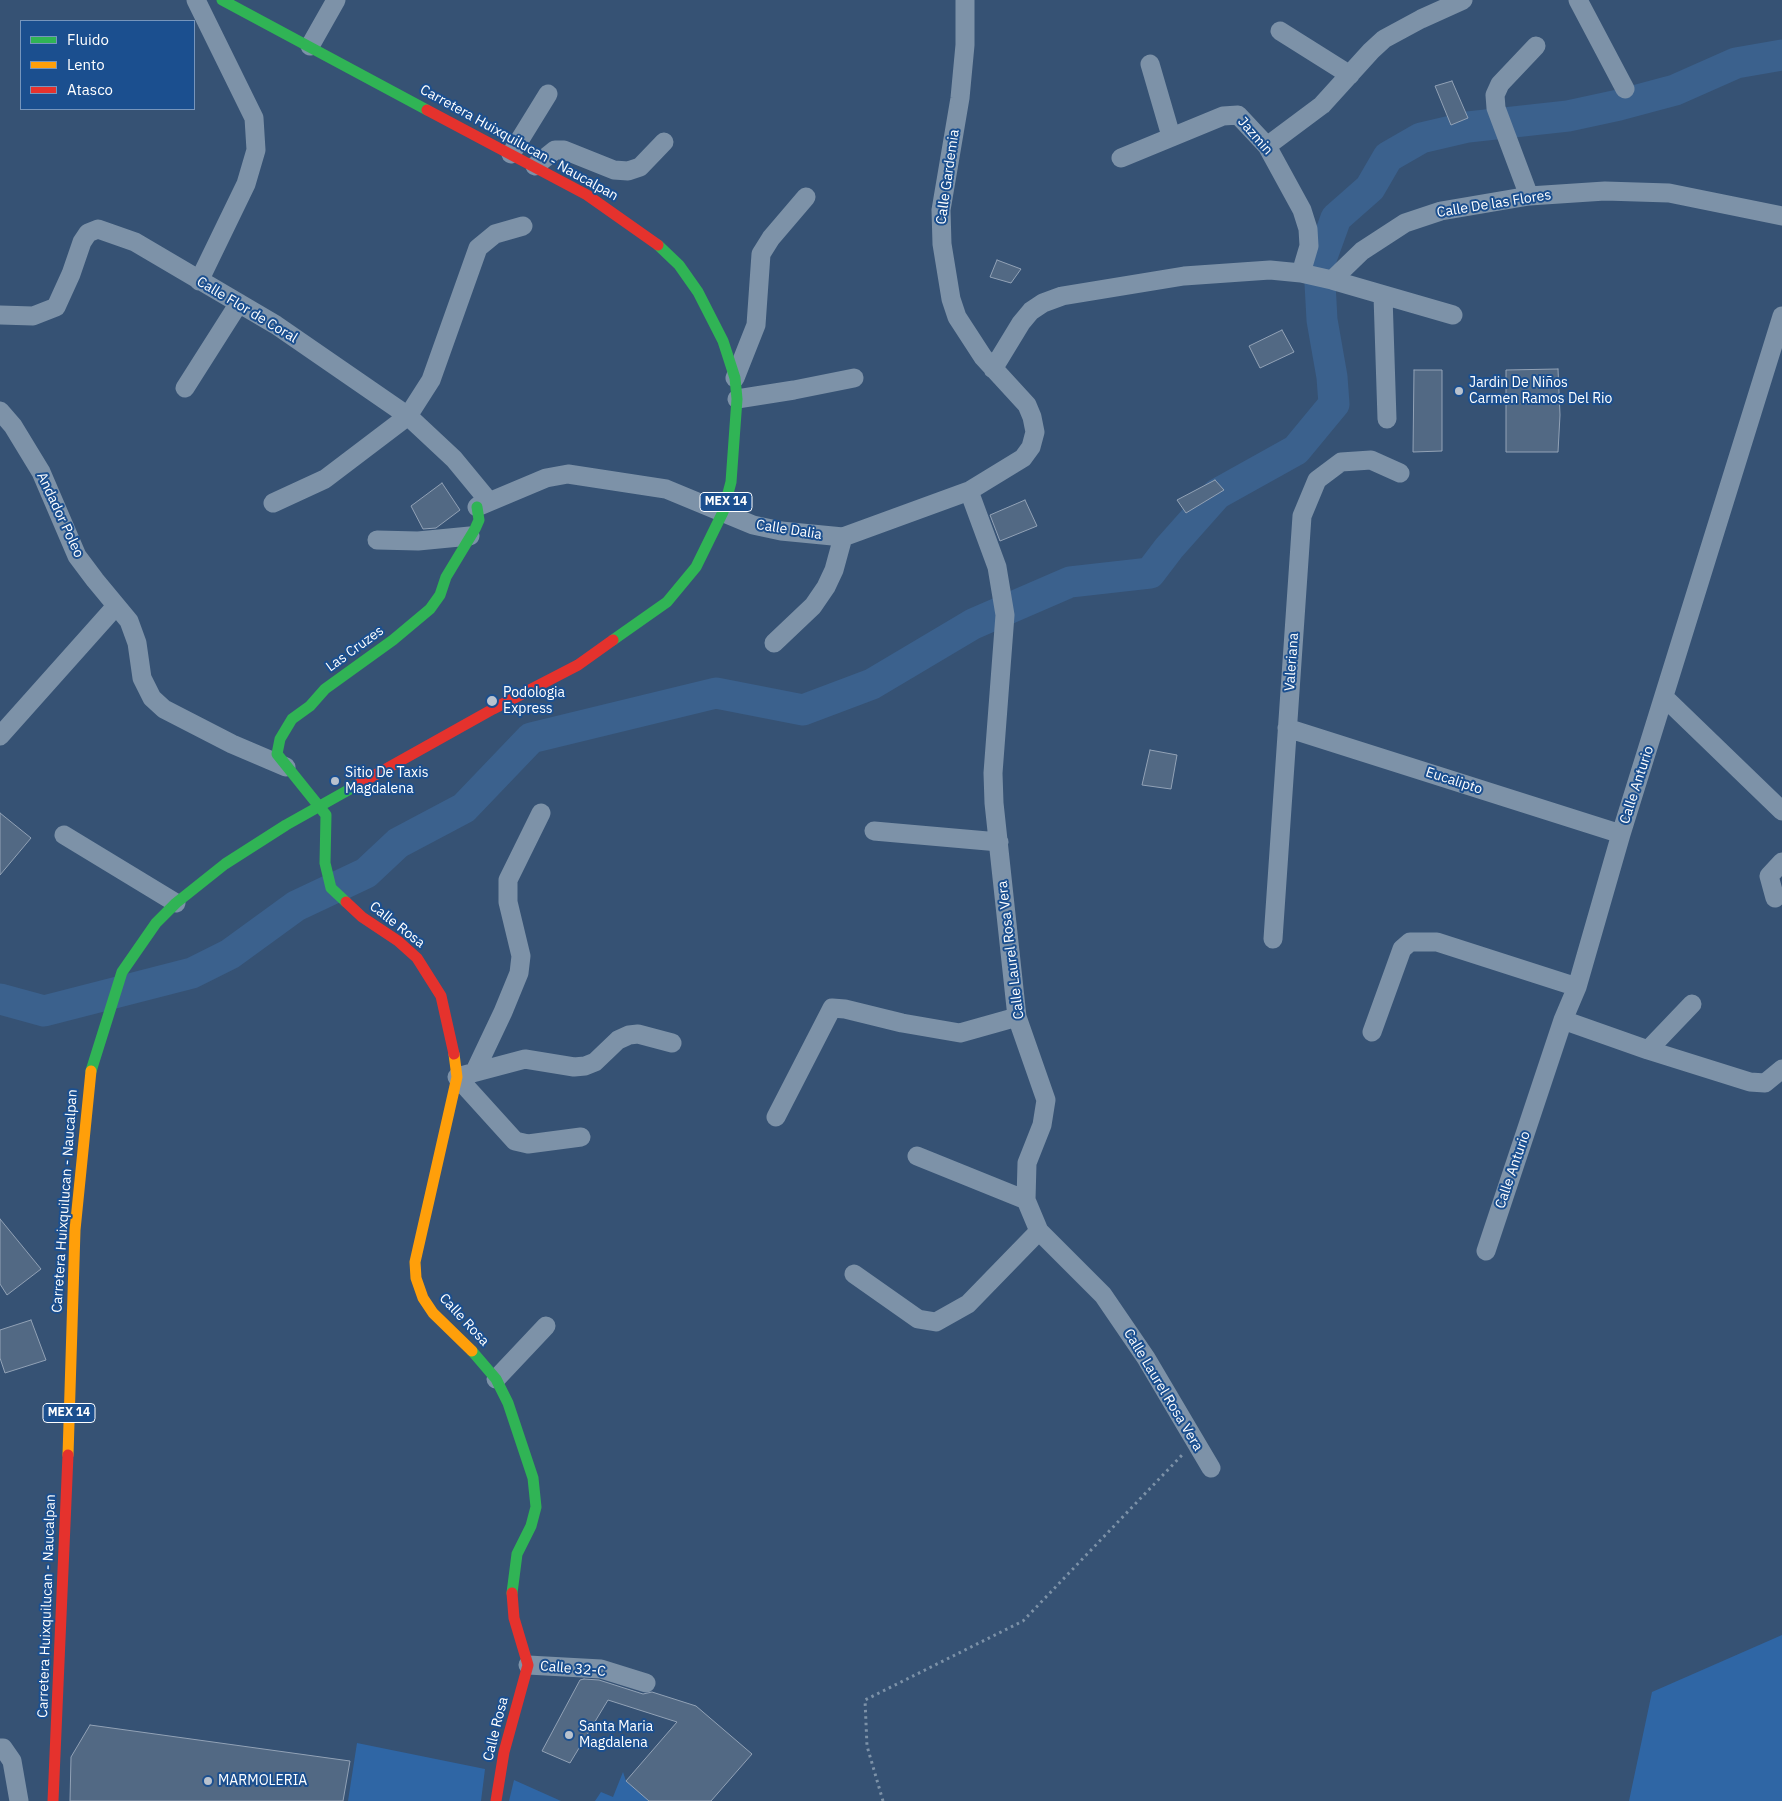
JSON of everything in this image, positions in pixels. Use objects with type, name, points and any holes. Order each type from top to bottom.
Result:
[{"type":"main road","name":"Carretera Huixquilucan - Naucalpan","points":[[53,1801],[63,1586],[75,1230],[89,1078],[122,972],[152,929],[176,903],[225,864],[286,825],[493,709],[578,665],[667,602],[681,588],[696,567],[723,512],[731,482],[737,399],[735,378],[723,342],[710,315],[679,265],[656,243],[624,219],[535,166],[222,0]]},
{"type":"main road","name":"Las Cruzes","points":[[321,806],[286,767],[277,754],[280,739],[292,719],[310,706],[325,689],[393,640],[430,609],[440,595],[446,578],[479,520],[477,507]]},
{"type":"main road","name":"Calle Rosa","points":[[321,806],[327,820],[325,863],[330,888],[362,917],[398,941],[417,958],[440,996],[453,1043],[457,1077],[415,1262],[416,1278],[424,1298],[433,1313],[473,1351],[496,1379],[508,1403],[533,1478],[536,1507],[531,1526],[517,1554],[512,1596],[514,1618],[528,1665],[504,1752],[496,1801]]},
{"type":"street","points":[[196,0],[254,118],[256,150],[246,184],[199,281]]},
{"type":"street","points":[[310,46],[336,0]]},
{"type":"street","name":"Calle Gardemia","points":[[965,0],[965,45],[960,98],[941,210],[942,244],[951,299],[957,317],[973,343],[993,369],[1027,405],[1032,416]]},
{"type":"street","points":[[1268,146],[1322,105],[1384,39],[1421,19],[1464,0]]},
{"type":"street","points":[[1578,0],[1625,89]]},
{"type":"street","points":[[1280,31],[1350,75]]},
{"type":"street","points":[[1529,196],[1496,108],[1495,95],[1500,84],[1536,46]]},
{"type":"street","points":[[1150,64],[1171,136]]},
{"type":"street","points":[[511,154],[548,94]]},
{"type":"street","name":"Jazmin","points":[[1121,158],[1171,136],[1234,114],[1246,121],[1268,146],[1302,210],[1308,228],[1308,246],[1302,274]]},
{"type":"street","points":[[535,166],[555,150],[564,150],[614,170],[628,171],[640,167],[664,142]]},
{"type":"street","name":"Calle De las Flores","points":[[1331,280],[1362,252],[1405,223],[1441,211],[1529,196],[1604,191],[1669,193],[1782,216]]},
{"type":"street","points":[[735,378],[756,325],[762,254],[771,238],[806,197]]},
{"type":"street","points":[[273,503],[325,480],[408,416],[430,380],[478,248],[495,234],[523,226]]},
{"type":"street","name":"Calle Flor de Coral","points":[[0,315],[33,316],[56,307],[71,274],[82,242],[88,233],[98,229],[135,242],[276,325],[408,416],[454,459],[487,499],[477,507]]},
{"type":"street","points":[[993,369],[1021,323],[1031,311],[1043,303],[1062,296],[1184,276],[1270,270],[1302,274],[1331,280],[1452,314]]},
{"type":"street","points":[[1383,296],[1387,419]]},
{"type":"street","points":[[185,388],[239,303]]},
{"type":"street","name":"Calle Anturio","points":[[1486,1252],[1563,1020],[1577,987],[1621,834],[1782,316]]},
{"type":"street","points":[[737,399],[854,378]]},
{"type":"street","name":"Andador Poleo","points":[[0,411],[13,426],[41,472],[77,556],[129,621],[137,643],[142,678],[152,698],[164,709],[215,735],[286,767]]},
{"type":"street","name":"Calle Dalia","points":[[477,507],[546,478],[568,474],[666,489],[753,525],[781,532],[843,537],[969,491],[1023,458],[1031,447],[1035,432],[1032,416]]},
{"type":"street","name":"Valeriana","points":[[1274,939],[1302,516],[1317,480],[1341,462],[1371,460],[1400,473]]},
{"type":"street","name":"Calle Laurel Rosa Vera","points":[[969,491],[997,567],[1005,615],[993,773],[1017,1017],[1046,1100],[1042,1125],[1027,1163],[1026,1200],[1039,1231],[1103,1296],[1146,1358],[1211,1468]]},
{"type":"street","points":[[377,540],[418,541],[470,536]]},
{"type":"street","points":[[774,643],[813,606],[826,587],[834,570],[843,537]]},
{"type":"street","points":[[0,736],[116,606]]},
{"type":"street","points":[[1664,697],[1782,811]]},
{"type":"street","name":"Eucalipto","points":[[1287,728],[1621,834]]},
{"type":"street","points":[[475,1071],[519,973],[520,956],[508,902],[508,880],[541,813]]},
{"type":"street","points":[[874,831],[999,842]]},
{"type":"street","points":[[64,835],[176,903]]},
{"type":"street","points":[[1775,898],[1769,876],[1782,862]]},
{"type":"street","points":[[1372,1032],[1402,949],[1410,942],[1437,942],[1577,987]]},
{"type":"street","points":[[1648,1050],[1692,1004]]},
{"type":"street","points":[[776,1117],[832,1008],[845,1009],[902,1023],[960,1033],[1017,1017]]},
{"type":"street","points":[[1563,1020],[1648,1050],[1758,1083],[1765,1083],[1782,1070]]},
{"type":"street","points":[[582,1137],[528,1144],[515,1141],[457,1077],[525,1059],[574,1067],[585,1066],[595,1062],[618,1040],[629,1035],[638,1034],[672,1044]]},
{"type":"street","points":[[918,1156],[1026,1200]]},
{"type":"street","points":[[854,1274],[918,1319],[936,1322],[968,1304],[1039,1231]]},
{"type":"street","points":[[496,1379],[546,1326]]},
{"type":"street","name":"Calle 32-C","points":[[528,1665],[600,1669],[646,1683]]},
{"type":"street","points":[[0,1748],[4,1748],[12,1761],[19,1801]]},
{"type":"path","points":[[883,1801],[866,1746],[865,1700],[1023,1621],[1194,1442]]},
{"type":"shaded area","points":[[1782,1635],[1782,1801],[1629,1801],[1652,1692]]},
{"type":"shaded area","points":[[357,1743],[485,1769],[481,1801],[348,1801]]},
{"type":"shaded area","points":[[623,1772],[626,1781],[657,1801],[595,1801],[601,1792],[613,1797]]},
{"type":"shaded area","points":[[514,1780],[561,1801],[509,1801]]},
{"type":"building","points":[[1452,81],[1468,118],[1451,125],[1435,86]]},
{"type":"building","points":[[997,260],[1021,269],[1011,283],[990,277]]},
{"type":"building","points":[[1282,330],[1294,352],[1260,368],[1249,346]]},
{"type":"building","points":[[1558,369],[1560,415],[1558,452],[1506,452],[1506,370]]},
{"type":"building","points":[[1414,370],[1442,370],[1442,451],[1413,452]]},
{"type":"building","points":[[1215,480],[1224,490],[1186,513],[1177,500]]},
{"type":"building","points":[[442,483],[460,510],[436,528],[423,529],[411,506]]},
{"type":"building","points":[[1025,500],[1037,526],[1000,541],[990,515]]},
{"type":"building","points":[[1150,750],[1177,755],[1171,789],[1142,785]]},
{"type":"building","points":[[0,813],[31,838],[0,875]]},
{"type":"building","points":[[0,1219],[41,1269],[7,1295],[0,1284]]},
{"type":"building","points":[[31,1320],[46,1360],[5,1373],[0,1358],[0,1330]]},
{"type":"building","points":[[580,1680],[599,1680],[643,1694],[652,1692],[696,1706],[752,1754],[711,1801],[649,1801],[626,1781],[677,1722],[608,1700],[570,1763],[542,1751]]},
{"type":"building","name":"MARMOLERIA","points":[[90,1725],[350,1761],[343,1801],[70,1801],[71,1757]]},
{"type":"waterway","points":[[0,999],[44,1011],[192,973],[230,954],[296,906],[366,873],[398,843],[464,808],[531,738],[716,693],[803,710],[872,684],[973,624],[1070,582],[1150,573],[1169,548],[1217,494],[1296,450],[1334,404],[1332,377],[1322,320],[1319,265],[1336,218],[1370,188],[1388,157],[1421,138],[1468,127],[1568,116],[1619,105],[1675,90],[1736,63],[1782,55]]},
{"type":"traffic: fast","points":[[222,0],[427,110]]},
{"type":"traffic: fast","points":[[613,640],[667,602],[696,567],[723,512],[731,482],[737,399],[735,378],[723,341],[698,292],[679,265],[658,245]]},
{"type":"traffic: fast","points":[[346,902],[331,888],[325,863],[326,815],[277,754],[280,739],[292,719],[310,706],[325,689],[393,640],[430,609],[440,595],[446,577],[475,529],[479,520],[477,507]]},
{"type":"traffic: fast","points":[[91,1071],[122,972],[156,923],[176,903],[225,864],[286,825],[359,784]]},
{"type":"traffic: fast","points":[[472,1351],[496,1379],[508,1403],[533,1478],[536,1507],[531,1526],[517,1554],[512,1593]]},
{"type":"traffic: slow","points":[[454,1054],[457,1077],[415,1262],[416,1278],[423,1298],[433,1313],[472,1351]]},
{"type":"traffic: slow","points":[[68,1455],[75,1230],[91,1071]]},
{"type":"traffic: jam","points":[[427,110],[587,195],[658,245]]},
{"type":"traffic: jam","points":[[359,784],[493,709],[578,665],[613,640]]},
{"type":"traffic: jam","points":[[346,902],[362,917],[398,941],[417,958],[441,996],[454,1054]]},
{"type":"traffic: jam","points":[[53,1801],[68,1455]]},
{"type":"traffic: jam","points":[[496,1801],[504,1752],[528,1665],[514,1618],[512,1593]]},
{"type":"place","name":"Jardin De Niños Carmen Ramos Del Rio","points":[[1459,391]]},
{"type":"place","name":"Podologia Express","points":[[492,701]]},
{"type":"place","name":"Sitio De Taxis Magdalena","points":[[335,781]]},
{"type":"place","name":"Santa Maria Magdalena","points":[[569,1735]]},
{"type":"place","name":"MARMOLERIA","points":[[208,1781]]}]
